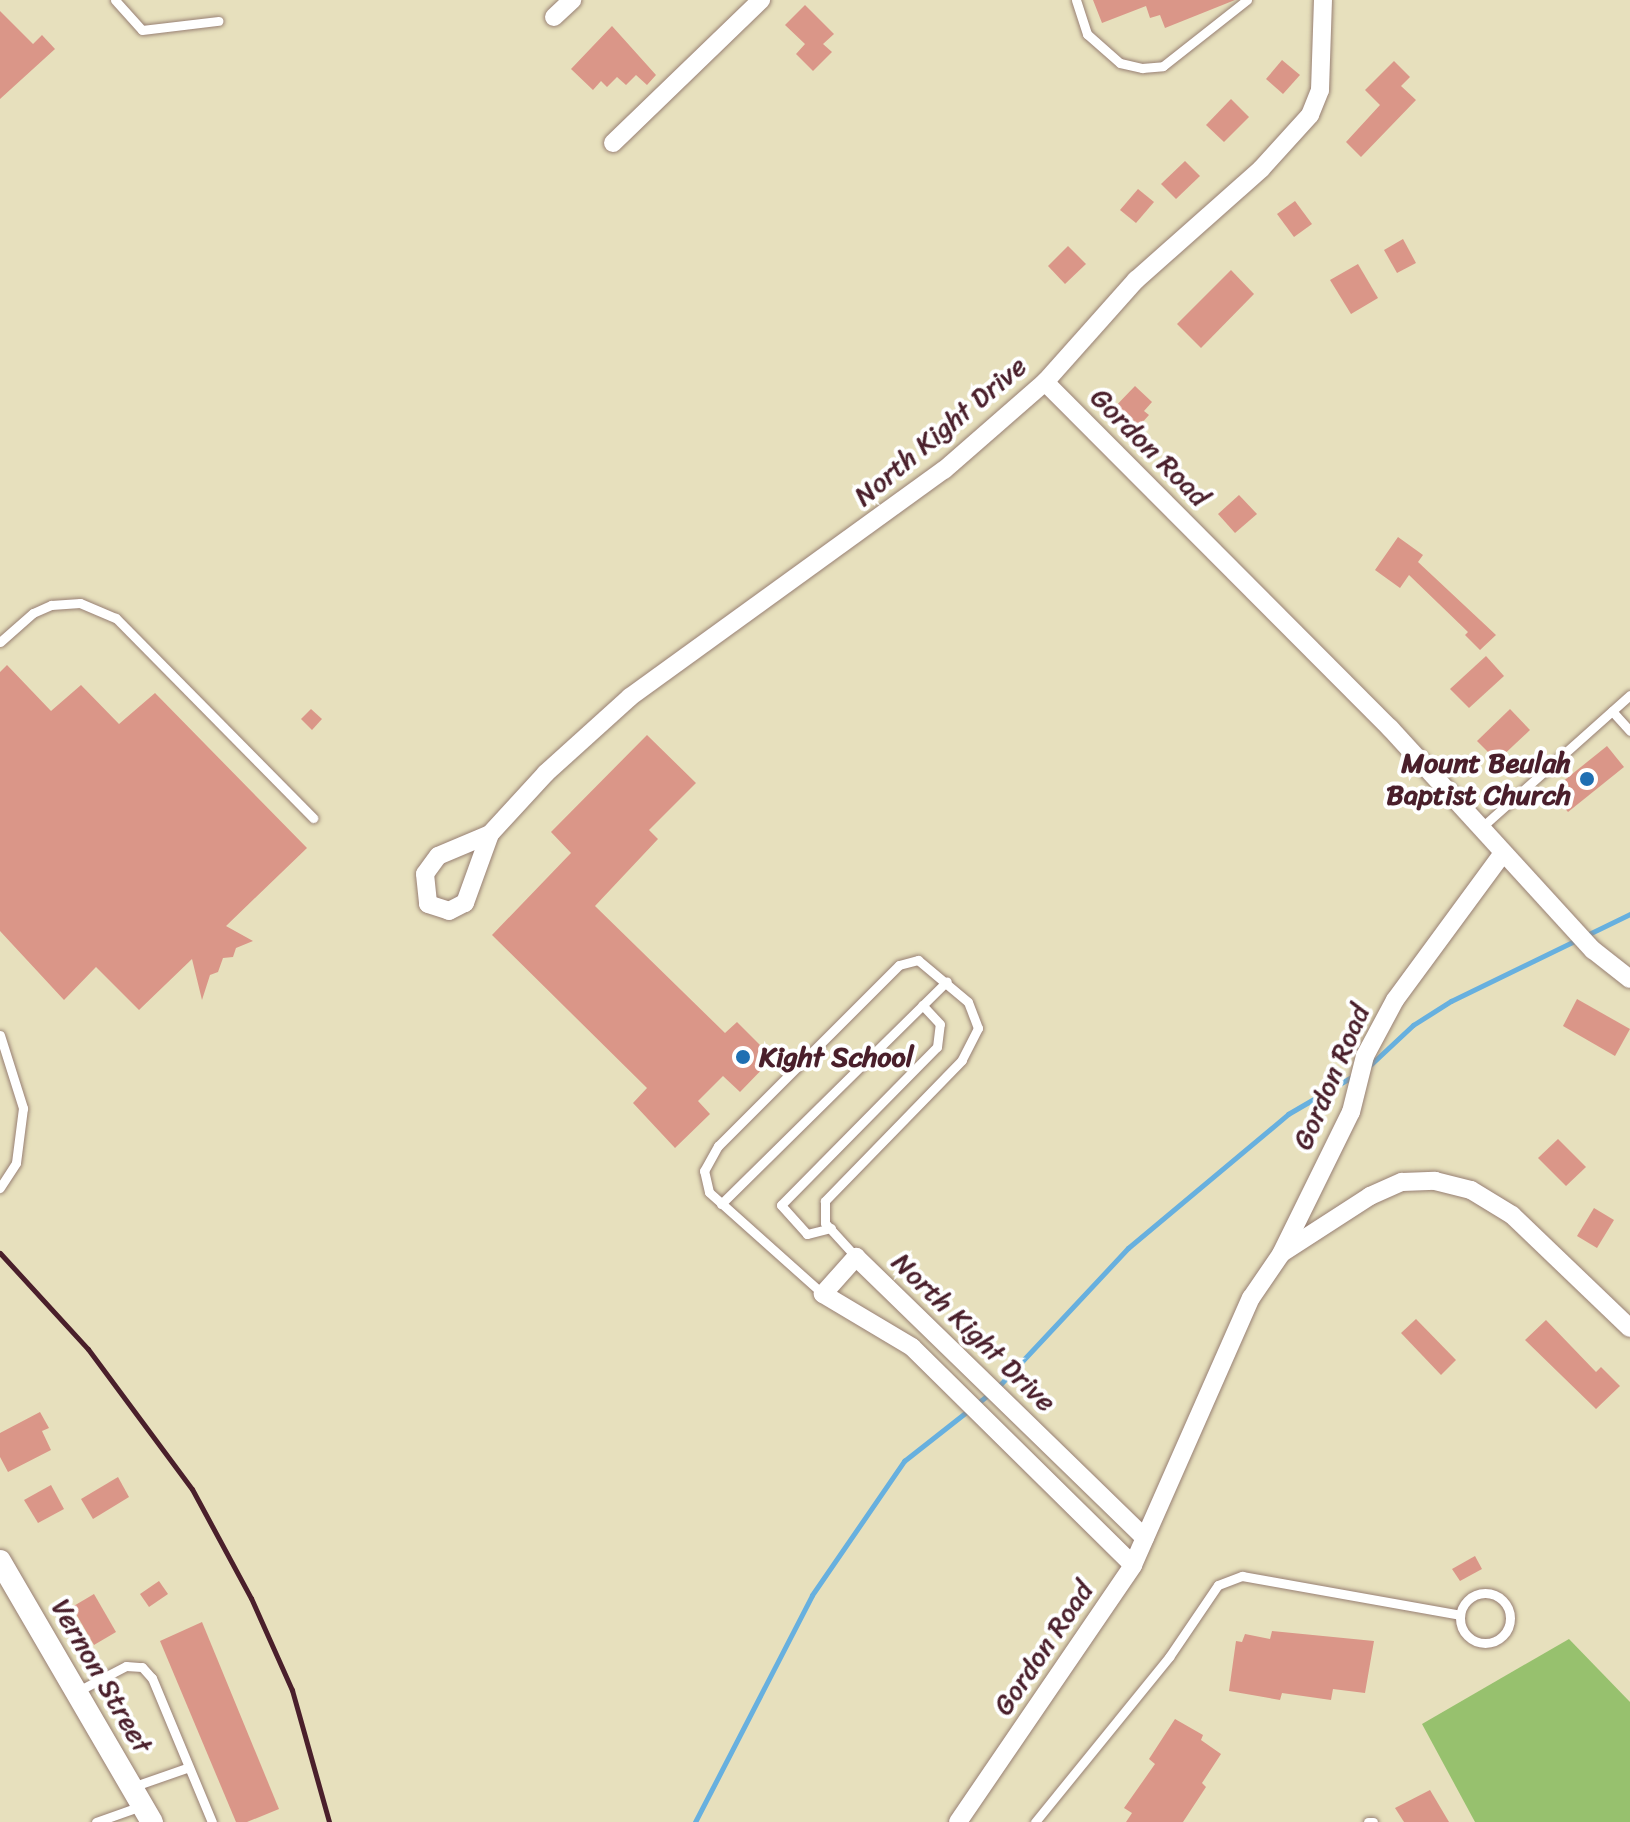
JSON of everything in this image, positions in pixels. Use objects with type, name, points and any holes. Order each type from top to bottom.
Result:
[{"type":"street","points":[[554,17],[572,0]]},
{"type":"street","points":[[613,143],[761,0]]},
{"type":"street","name":"North Kight Drive","points":[[490,834],[546,773],[630,697],[944,470],[1045,382],[1136,280],[1261,169],[1310,115],[1320,90],[1323,0]]},
{"type":"street","name":"Gordon Road","points":[[958,1822],[1133,1565],[1251,1298],[1281,1254],[1351,1112],[1365,1056],[1395,1000],[1503,853],[1483,826],[1045,382]]},
{"type":"street","points":[[1503,853],[1593,950],[1630,979]]},
{"type":"street","points":[[1281,1254],[1370,1196],[1402,1182],[1435,1181],[1471,1190],[1512,1215],[1630,1328]]},
{"type":"street","name":"North Kight Drive","points":[[1133,1565],[912,1347],[823,1294],[856,1257],[1145,1538]]},
{"type":"street","name":"Vernon Street","points":[[0,1561],[142,1805]]},
{"type":"lane","points":[[115,0],[142,30],[218,21]]},
{"type":"lane","points":[[1076,0],[1087,34],[1120,63],[1142,68],[1163,66],[1242,1]]},
{"type":"lane","points":[[0,642],[33,613],[51,605],[80,603],[116,618],[313,818]]},
{"type":"lane","points":[[1483,826],[1630,695]]},
{"type":"lane","points":[[1612,711],[1630,731]]},
{"type":"lane","points":[[823,1294],[721,1204],[704,1181],[708,1158],[888,976],[908,960],[918,960],[947,981],[975,1013],[974,1044],[833,1188],[824,1214],[831,1228],[856,1257]]},
{"type":"lane","points":[[721,1204],[947,981]]},
{"type":"lane","points":[[831,1228],[807,1234],[781,1205],[937,1047],[940,1024],[922,1005]]},
{"type":"lane","points":[[0,1035],[23,1108],[16,1163],[0,1188]]},
{"type":"lane","points":[[1035,1822],[1169,1657],[1218,1585],[1242,1576],[1460,1615]]},
{"type":"lane","points":[[1488,1593],[1508,1606],[1510,1622],[1502,1636],[1478,1642],[1465,1632],[1460,1615],[1467,1601],[1488,1593]]},
{"type":"lane","points":[[76,1692],[126,1666],[142,1667],[152,1678],[212,1822]]},
{"type":"lane","points":[[96,1822],[142,1805],[189,1767]]},
{"type":"green space","points":[[1569,1639],[1630,1702],[1630,1822],[1475,1822],[1422,1724]]},
{"type":"building","points":[[1093,0],[1235,0],[1165,28],[1160,15],[1150,18],[1146,6],[1102,23]]},
{"type":"building","points":[[805,5],[834,34],[823,44],[832,52],[813,71],[796,54],[805,44],[785,25]]},
{"type":"building","points":[[0,11],[33,44],[42,35],[55,49],[0,99]]},
{"type":"building","points":[[612,26],[656,75],[647,85],[636,75],[626,85],[617,77],[607,87],[601,81],[593,90],[571,69]]},
{"type":"building","points":[[1282,60],[1300,75],[1283,94],[1266,79]]},
{"type":"building","points":[[1394,61],[1410,77],[1401,86],[1416,100],[1361,157],[1346,142],[1380,105],[1365,90]]},
{"type":"building","points":[[1231,99],[1249,117],[1224,142],[1206,125]]},
{"type":"building","points":[[1185,161],[1200,176],[1176,199],[1161,184]]},
{"type":"building","points":[[1138,189],[1154,202],[1136,223],[1120,210]]},
{"type":"building","points":[[1295,201],[1312,224],[1294,237],[1277,214]]},
{"type":"building","points":[[1403,239],[1416,263],[1397,273],[1384,250]]},
{"type":"building","points":[[1068,246],[1086,264],[1065,284],[1048,266]]},
{"type":"building","points":[[1358,264],[1378,298],[1351,314],[1330,280]]},
{"type":"building","points":[[1231,270],[1254,294],[1201,348],[1177,324]]},
{"type":"building","points":[[1135,386],[1152,402],[1144,411],[1149,415],[1130,436],[1108,414]]},
{"type":"building","points":[[1239,495],[1257,514],[1235,533],[1218,514]]},
{"type":"building","points":[[1398,537],[1423,555],[1418,562],[1496,635],[1480,650],[1465,635],[1468,632],[1409,575],[1400,588],[1375,570]]},
{"type":"building","points":[[1486,656],[1504,676],[1469,708],[1450,689]]},
{"type":"building","points":[[7,665],[51,711],[81,685],[119,724],[155,693],[307,848],[226,926],[253,941],[236,948],[233,957],[223,958],[218,972],[210,975],[202,1000],[192,959],[139,1010],[96,967],[64,1000],[0,931],[0,672]]},
{"type":"building","points":[[311,709],[322,719],[312,730],[301,719]]},
{"type":"building","points":[[1510,709],[1530,730],[1497,761],[1477,741]]},
{"type":"building","points":[[647,735],[696,783],[649,830],[658,839],[595,906],[725,1033],[737,1022],[773,1058],[740,1092],[723,1076],[698,1101],[710,1114],[675,1148],[633,1103],[647,1088],[492,935],[571,853],[551,832]]},
{"type":"building","name":"Mount Beulah Baptist Church","points":[[1607,746],[1624,767],[1568,812],[1551,791]]},
{"type":"building","points":[[1577,999],[1630,1029],[1615,1056],[1563,1026]]},
{"type":"building","points":[[1558,1139],[1586,1167],[1566,1186],[1538,1158]]},
{"type":"building","points":[[1594,1208],[1614,1220],[1597,1248],[1577,1236]]},
{"type":"building","points":[[1416,1319],[1456,1360],[1441,1375],[1401,1333]]},
{"type":"building","points":[[1546,1320],[1596,1372],[1601,1367],[1620,1386],[1596,1409],[1525,1340]]},
{"type":"building","points":[[40,1412],[49,1428],[42,1431],[51,1450],[8,1472],[0,1457],[0,1433]]},
{"type":"building","points":[[118,1477],[129,1497],[93,1519],[81,1499]]},
{"type":"building","points":[[51,1485],[64,1509],[38,1523],[24,1500]]},
{"type":"building","points":[[1475,1556],[1482,1569],[1460,1581],[1452,1569]]},
{"type":"building","points":[[159,1581],[168,1594],[149,1607],[140,1594]]},
{"type":"building","points":[[94,1594],[116,1632],[94,1645],[72,1607]]},
{"type":"building","points":[[202,1622],[279,1809],[247,1822],[236,1822],[160,1641]]},
{"type":"building","points":[[1272,1631],[1374,1641],[1365,1693],[1333,1689],[1331,1700],[1282,1693],[1280,1700],[1229,1691],[1236,1641],[1242,1642],[1245,1634],[1270,1639]]},
{"type":"building","points":[[1175,1719],[1203,1735],[1201,1740],[1221,1754],[1202,1783],[1206,1787],[1183,1822],[1126,1822],[1132,1813],[1124,1808],[1155,1764],[1149,1759]]},
{"type":"building","points":[[1430,1790],[1449,1822],[1404,1822],[1395,1808]]},
{"type":"waterway","points":[[1367,1068],[1413,1025],[1451,1001],[1630,914]]},
{"type":"waterway","points":[[997,1388],[1128,1248],[1288,1114],[1355,1075]]},
{"type":"waterway","points":[[695,1822],[812,1595],[904,1461],[989,1394]]},
{"type":"railway","points":[[0,1253],[88,1349],[192,1489],[251,1598],[292,1690],[329,1822]]},
{"type":"place","name":"Mount Beulah Baptist Church","points":[[1587,779]]},
{"type":"place","name":"Kight School","points":[[743,1057]]}]
